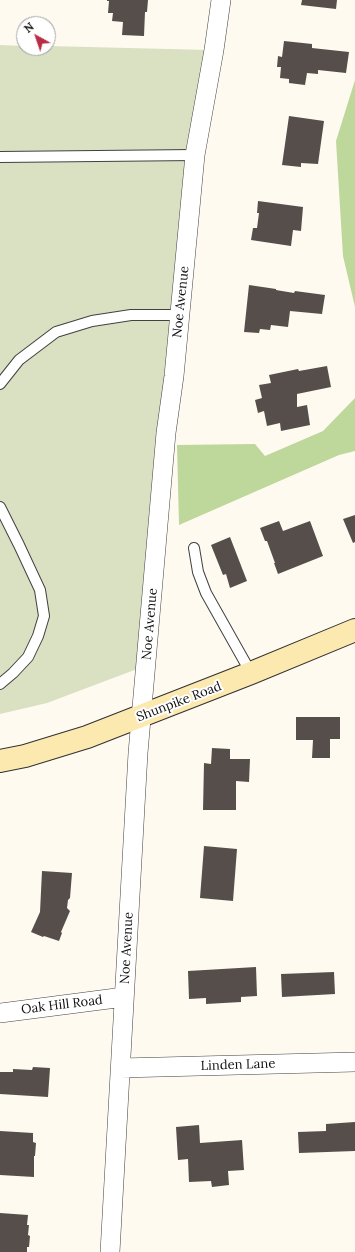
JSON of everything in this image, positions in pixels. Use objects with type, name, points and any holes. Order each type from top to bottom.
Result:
[{"type":"main road","name":"Shunpike Road","points":[[0,762],[87,737],[141,717],[355,630]]},
{"type":"street","name":"Noe Avenue","points":[[110,1252],[141,717],[166,433],[180,315],[195,155],[214,50],[221,0]]},
{"type":"street","name":"Oak Hill Road","points":[[0,1013],[124,997]]},
{"type":"street","name":"Linden Lane","points":[[120,1068],[355,1062]]},
{"type":"lane","points":[[0,157],[195,155]]},
{"type":"lane","points":[[0,384],[19,360],[56,332],[92,321],[132,315],[180,315]]},
{"type":"lane","points":[[0,507],[40,590],[44,616],[38,636],[28,656],[13,673],[0,684]]},
{"type":"lane","points":[[194,548],[198,572],[206,593],[251,673]]},
{"type":"green space","points":[[0,45],[16,46],[16,56],[56,56],[56,46],[209,50],[145,666],[47,703],[0,714]]},
{"type":"green space","points":[[355,80],[355,307],[343,256],[336,141]]},
{"type":"green space","points":[[355,398],[355,451],[339,455],[179,525],[177,445],[255,444],[265,456],[323,431]]},
{"type":"building","points":[[107,0],[148,0],[147,12],[145,12],[144,36],[122,35],[123,22],[112,21],[113,13],[108,13],[109,1]]},
{"type":"building","points":[[302,0],[337,0],[336,9],[301,5]]},
{"type":"building","points":[[284,41],[312,44],[312,48],[349,52],[346,73],[318,70],[318,74],[307,73],[305,85],[289,83],[289,79],[280,78],[281,67],[277,67],[278,56],[282,57]]},
{"type":"building","points":[[289,116],[324,121],[318,164],[301,163],[301,167],[282,165]]},
{"type":"building","points":[[258,201],[303,207],[301,231],[293,230],[291,246],[251,240],[253,228],[257,228],[259,213],[257,213]]},
{"type":"building","points":[[249,285],[294,293],[295,291],[325,295],[322,314],[290,311],[288,327],[271,325],[270,330],[260,329],[259,333],[244,332]]},
{"type":"building","points":[[327,366],[331,387],[297,394],[297,407],[307,405],[310,425],[281,431],[280,423],[267,426],[264,411],[258,413],[255,400],[262,398],[259,385],[271,383],[269,375],[298,369],[299,371]]},
{"type":"building","points":[[355,515],[355,542],[353,543],[343,519]]},
{"type":"building","points":[[279,521],[283,531],[310,521],[323,556],[278,574],[267,541],[265,541],[260,528]]},
{"type":"building","points":[[230,537],[247,581],[230,588],[226,574],[223,575],[211,545]]},
{"type":"building","points":[[296,717],[340,717],[340,739],[330,739],[330,758],[312,758],[313,740],[296,740]]},
{"type":"building","points":[[212,748],[230,749],[230,759],[250,759],[249,782],[236,781],[236,810],[203,810],[204,763],[211,764]]},
{"type":"building","points":[[204,846],[237,849],[233,901],[200,898]]},
{"type":"building","points":[[42,871],[72,873],[70,898],[68,900],[67,908],[70,911],[61,932],[59,941],[31,932],[40,912]]},
{"type":"building","points":[[256,967],[257,996],[241,997],[241,1002],[206,1004],[206,998],[189,999],[188,971]]},
{"type":"building","points":[[334,972],[335,994],[282,997],[281,974]]},
{"type":"building","points":[[33,1067],[50,1068],[48,1097],[0,1094],[0,1072],[13,1072],[13,1069],[32,1070]]},
{"type":"building","points":[[355,1122],[355,1151],[299,1153],[298,1132],[326,1131],[326,1124]]},
{"type":"building","points":[[199,1125],[200,1143],[242,1140],[244,1170],[228,1171],[229,1185],[212,1187],[211,1181],[189,1182],[188,1159],[178,1160],[176,1127]]},
{"type":"building","points":[[0,1131],[33,1133],[33,1142],[36,1143],[34,1156],[34,1177],[0,1175]]},
{"type":"building","points":[[0,1213],[28,1215],[27,1225],[29,1225],[28,1235],[30,1236],[27,1252],[0,1252]]}]
